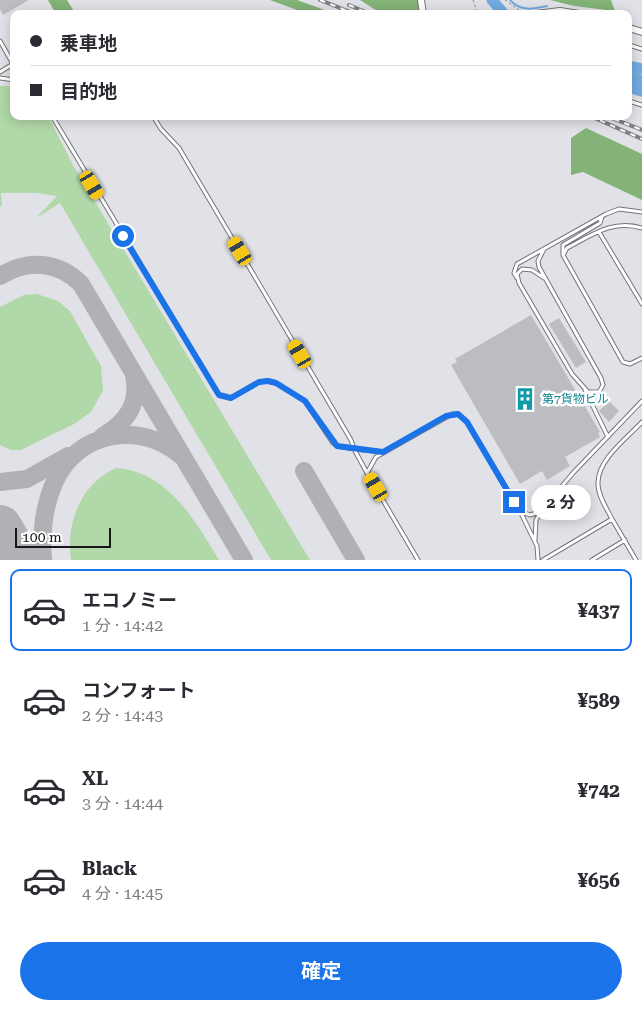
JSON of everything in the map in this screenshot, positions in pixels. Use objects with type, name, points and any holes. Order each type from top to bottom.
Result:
[{"type":"lane","points":[[0,41],[10,59]]},
{"type":"lane","points":[[54,120],[219,395],[231,398],[259,382],[268,381],[276,383],[305,401],[333,443],[354,449],[383,452]]},
{"type":"lane","points":[[155,120],[161,129],[179,148],[346,431],[354,449],[418,560]]},
{"type":"lane","points":[[608,438],[584,389],[572,374],[514,273],[517,264],[602,216],[619,209],[642,212]]},
{"type":"lane","points":[[602,216],[600,223],[563,245],[561,252],[622,362],[630,364],[642,358]]},
{"type":"lane","points":[[563,255],[567,248],[619,224],[642,228]]},
{"type":"lane","points":[[599,232],[642,304]]},
{"type":"lane","points":[[544,249],[538,261],[544,278],[602,382],[599,392],[592,393],[584,389]]},
{"type":"lane","points":[[517,279],[519,271],[527,269],[544,278]]},
{"type":"lane","points":[[538,560],[534,528],[542,510],[573,473],[642,401]]},
{"type":"lane","points":[[367,472],[376,457],[383,452],[446,416],[458,414],[467,422],[520,511],[537,546]]},
{"type":"lane","points":[[636,560],[612,520],[598,488],[600,471],[607,460],[642,422]]},
{"type":"lane","points":[[520,511],[530,515],[542,510]]},
{"type":"lane","points":[[543,560],[612,520]]},
{"type":"lane","points":[[592,560],[624,540]]},
{"type":"path","points":[[504,0],[519,10]]},
{"type":"green space","points":[[48,0],[67,0],[73,10],[54,10]]},
{"type":"green space","points":[[270,0],[297,0],[325,10],[297,10]]},
{"type":"green space","points":[[360,0],[418,0],[419,10],[376,10]]},
{"type":"green space","points":[[550,0],[611,0],[615,10],[607,10],[574,6]]},
{"type":"green space","points":[[0,86],[10,86],[10,120],[50,120],[73,165],[310,560],[271,560],[60,203],[36,218],[57,196],[37,193],[1,193],[2,206],[0,206]]},
{"type":"green space","points":[[586,128],[642,154],[642,200],[583,172],[571,175],[571,138]]},
{"type":"green space","points":[[37,294],[58,301],[70,311],[101,366],[103,391],[91,412],[74,424],[21,450],[11,450],[0,445],[0,307],[24,295]]},
{"type":"green space","points":[[116,468],[134,471],[150,478],[165,488],[189,514],[219,560],[71,560],[71,532],[78,506],[93,484]]},
{"type":"water","points":[[632,72],[642,75],[642,97],[632,94]]},
{"type":"building","points":[[0,0],[29,0],[3,15],[0,9]]},
{"type":"building","name":"第7貨物ビル","points":[[531,315],[600,432],[598,433],[600,437],[565,457],[570,466],[547,480],[542,471],[520,484],[451,365],[457,362],[455,359]]},
{"type":"building","points":[[559,318],[586,362],[576,368],[549,324]]},
{"type":"building","points":[[609,401],[619,411],[609,422],[599,411]]},
{"type":"waterway","points":[[492,0],[501,10]]},
{"type":"waterway","points":[[510,0],[523,8],[532,9],[547,6]]},
{"type":"waterway","points":[[494,4],[495,10]]},
{"type":"waterway","points":[[632,67],[642,69]]},
{"type":"taxiway","points":[[0,276],[21,267],[42,265],[63,271],[81,284],[244,560]]},
{"type":"taxiway","points":[[103,436],[119,424],[130,411],[135,394],[134,375]]},
{"type":"taxiway","points":[[43,560],[44,520],[51,490],[65,464],[78,451],[94,442],[111,437],[129,435],[147,437],[164,444],[180,455]]},
{"type":"taxiway","points":[[0,482],[27,479],[68,456]]},
{"type":"taxiway","points":[[304,471],[356,560]]},
{"type":"runway","points":[[0,527],[19,560]]},
{"type":"railway","points":[[320,0],[345,10]]},
{"type":"railway","points":[[349,5],[361,10]]},
{"type":"railway","points":[[599,120],[642,139]]},
{"type":"railway","points":[[617,120],[642,130]]},
{"type":"place","name":"第7貨物ビル","points":[[525,399]]},
{"type":"route","points":[[123,236],[214,390],[219,395],[224,398],[231,398],[259,382],[268,381],[276,383],[305,401],[315,413],[333,443],[337,446],[383,452],[446,416],[458,414],[467,422],[514,502]]}]
